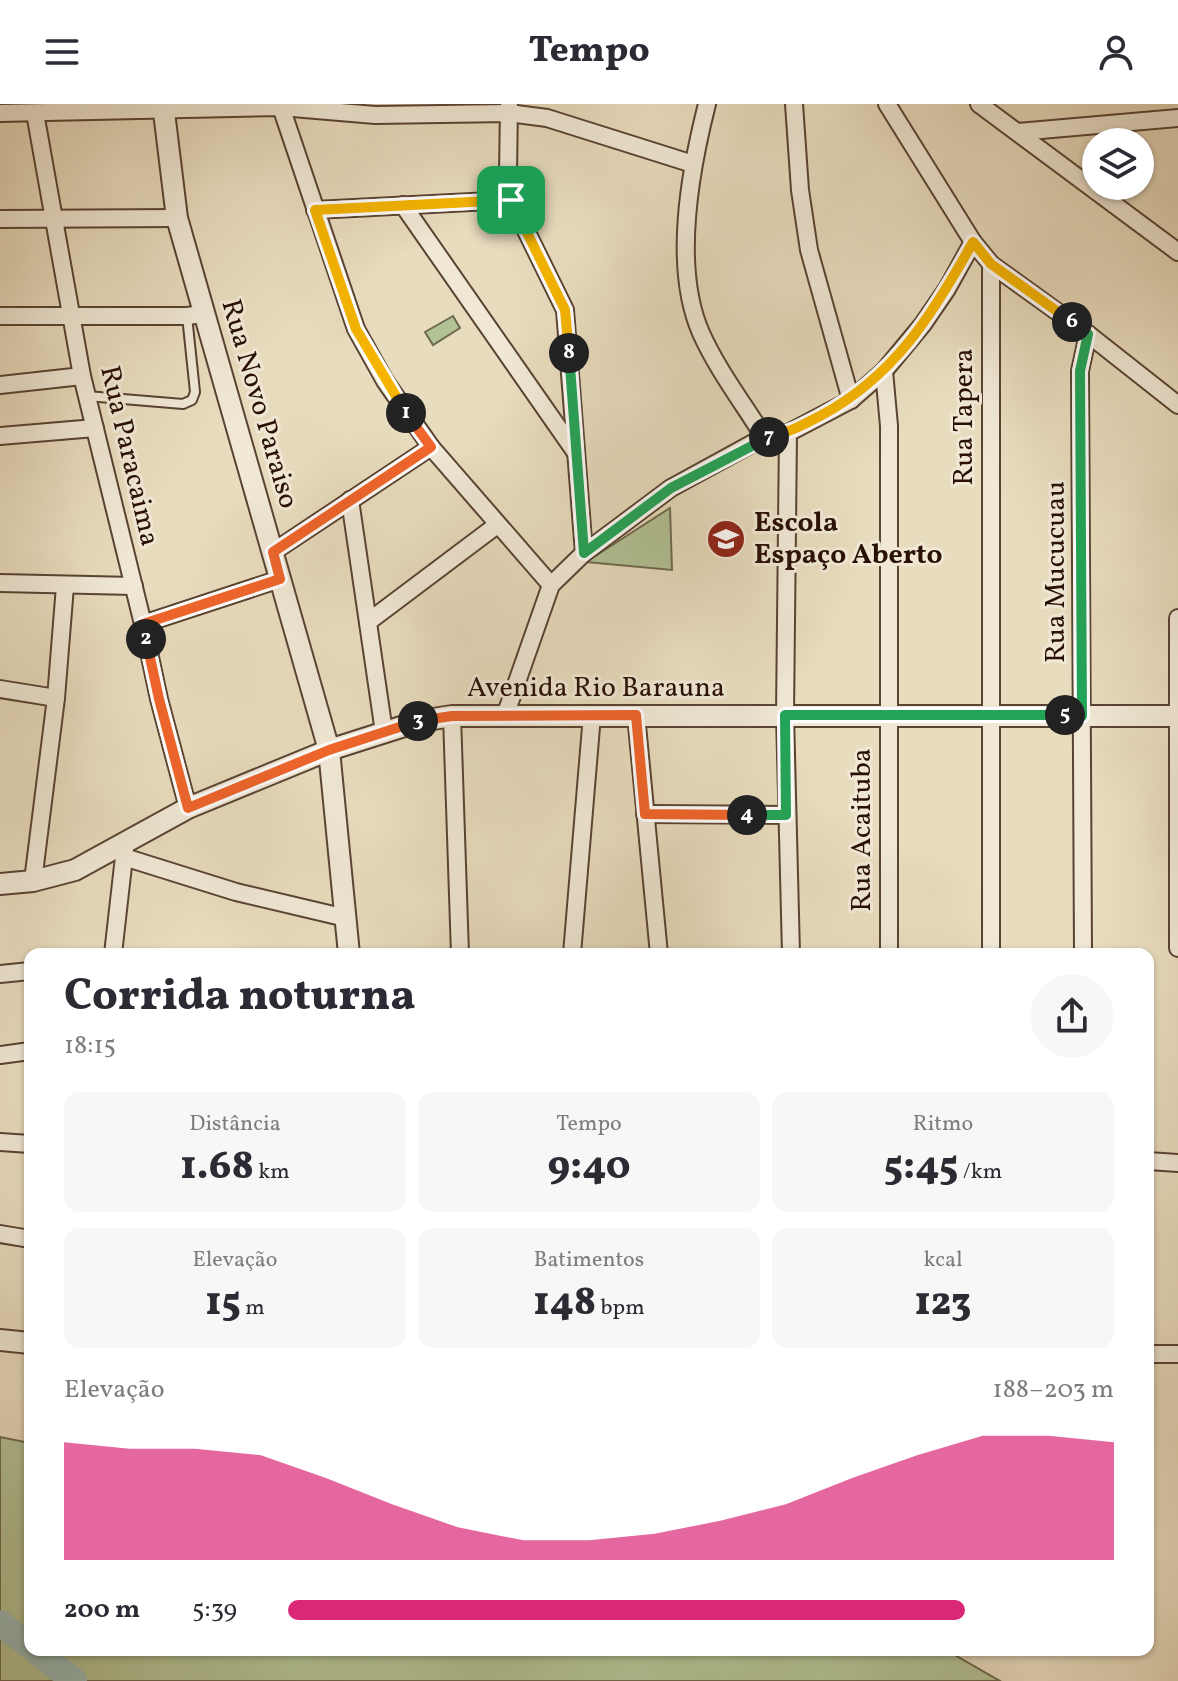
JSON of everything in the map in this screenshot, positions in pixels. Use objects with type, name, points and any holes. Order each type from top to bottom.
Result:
[{"type":"street","points":[[707,104],[693,164],[686,247],[693,311],[702,335],[764,437]]},
{"type":"street","points":[[794,104],[800,190],[809,250],[851,400]]},
{"type":"street","points":[[887,104],[973,242],[991,264],[1088,334],[1178,405]]},
{"type":"street","points":[[979,104],[1178,252]]},
{"type":"street","points":[[0,113],[280,106],[375,115],[509,109],[693,164]]},
{"type":"street","points":[[280,106],[356,329],[385,381],[431,447],[551,585]]},
{"type":"street","name":"Rua Novo Paraiso","points":[[163,107],[177,218],[195,315],[273,552],[329,750],[348,948]]},
{"type":"street","points":[[509,109],[508,174],[511,200],[565,310],[584,553]]},
{"type":"street","name":"Rua Paracaima","points":[[35,113],[82,376],[188,808]]},
{"type":"street","points":[[1018,132],[1178,118]]},
{"type":"street","points":[[315,210],[511,200]]},
{"type":"street","points":[[403,205],[576,453]]},
{"type":"street","points":[[0,219],[177,218]]},
{"type":"street","points":[[505,716],[551,585],[584,553],[671,488],[764,437],[788,433],[851,400],[884,371],[931,312],[973,242]]},
{"type":"street","name":"Rua Tapera","points":[[991,264],[991,948]]},
{"type":"street","points":[[0,316],[195,315]]},
{"type":"street","name":"Rua Mucucuau","points":[[1083,948],[1080,371],[1088,334]]},
{"type":"street","name":"Rua Acaituba","points":[[884,371],[889,426],[889,948]]},
{"type":"street","points":[[0,385],[82,376]]},
{"type":"street","points":[[0,436],[95,428]]},
{"type":"street","points":[[788,433],[785,715],[791,948]]},
{"type":"street","points":[[273,552],[431,447]]},
{"type":"street","points":[[350,500],[384,732]]},
{"type":"street","points":[[368,622],[497,525]]},
{"type":"street","points":[[143,624],[280,579]]},
{"type":"street","points":[[0,583],[134,586]]},
{"type":"street","points":[[33,881],[56,698],[65,586]]},
{"type":"street","points":[[1178,618],[1178,948]]},
{"type":"street","points":[[0,689],[56,698]]},
{"type":"street","points":[[573,948],[592,715]]},
{"type":"street","points":[[636,715],[658,948]]},
{"type":"street","points":[[452,716],[460,948]]},
{"type":"street","name":"Avenida Rio Barauna","points":[[0,884],[33,881],[75,870],[124,851],[188,808],[329,750],[420,721],[452,716],[1178,716]]},
{"type":"street","points":[[645,814],[786,815]]},
{"type":"street","points":[[114,948],[124,851],[236,892],[346,918]]},
{"type":"street","points":[[0,974],[24,972]]},
{"type":"street","points":[[0,1055],[24,1052]]},
{"type":"street","points":[[0,1142],[24,1144]]},
{"type":"street","points":[[1154,1161],[1178,1163]]},
{"type":"street","points":[[0,1234],[24,1238]]},
{"type":"street","points":[[0,1340],[24,1342]]},
{"type":"street","points":[[1154,1354],[1178,1354]]},
{"type":"lane","points":[[87,396],[183,404],[192,400],[195,392],[195,315]]},
{"type":"green space","points":[[453,316],[460,328],[433,345],[425,332]]},
{"type":"green space","points":[[670,508],[672,570],[586,562]]},
{"type":"green space","points":[[0,1437],[24,1442],[24,1656],[956,1656],[1000,1681],[0,1681]]},
{"type":"waterway","points":[[0,1623],[24,1641]]},
{"type":"waterway","points":[[43,1656],[74,1681]]},
{"type":"place","name":"Escola Espaço Aberto","points":[[726,539]]},
{"type":"route","points":[[511,200],[565,310],[584,553],[671,488],[764,437],[788,433],[851,400],[884,371],[923,324],[973,242],[991,264],[1088,334],[1080,371],[1082,716],[785,715],[786,815],[645,814],[636,715],[452,716],[420,721],[329,750],[188,808],[143,624],[280,579],[273,552],[431,447],[385,381],[356,329],[315,210],[511,200]]}]
